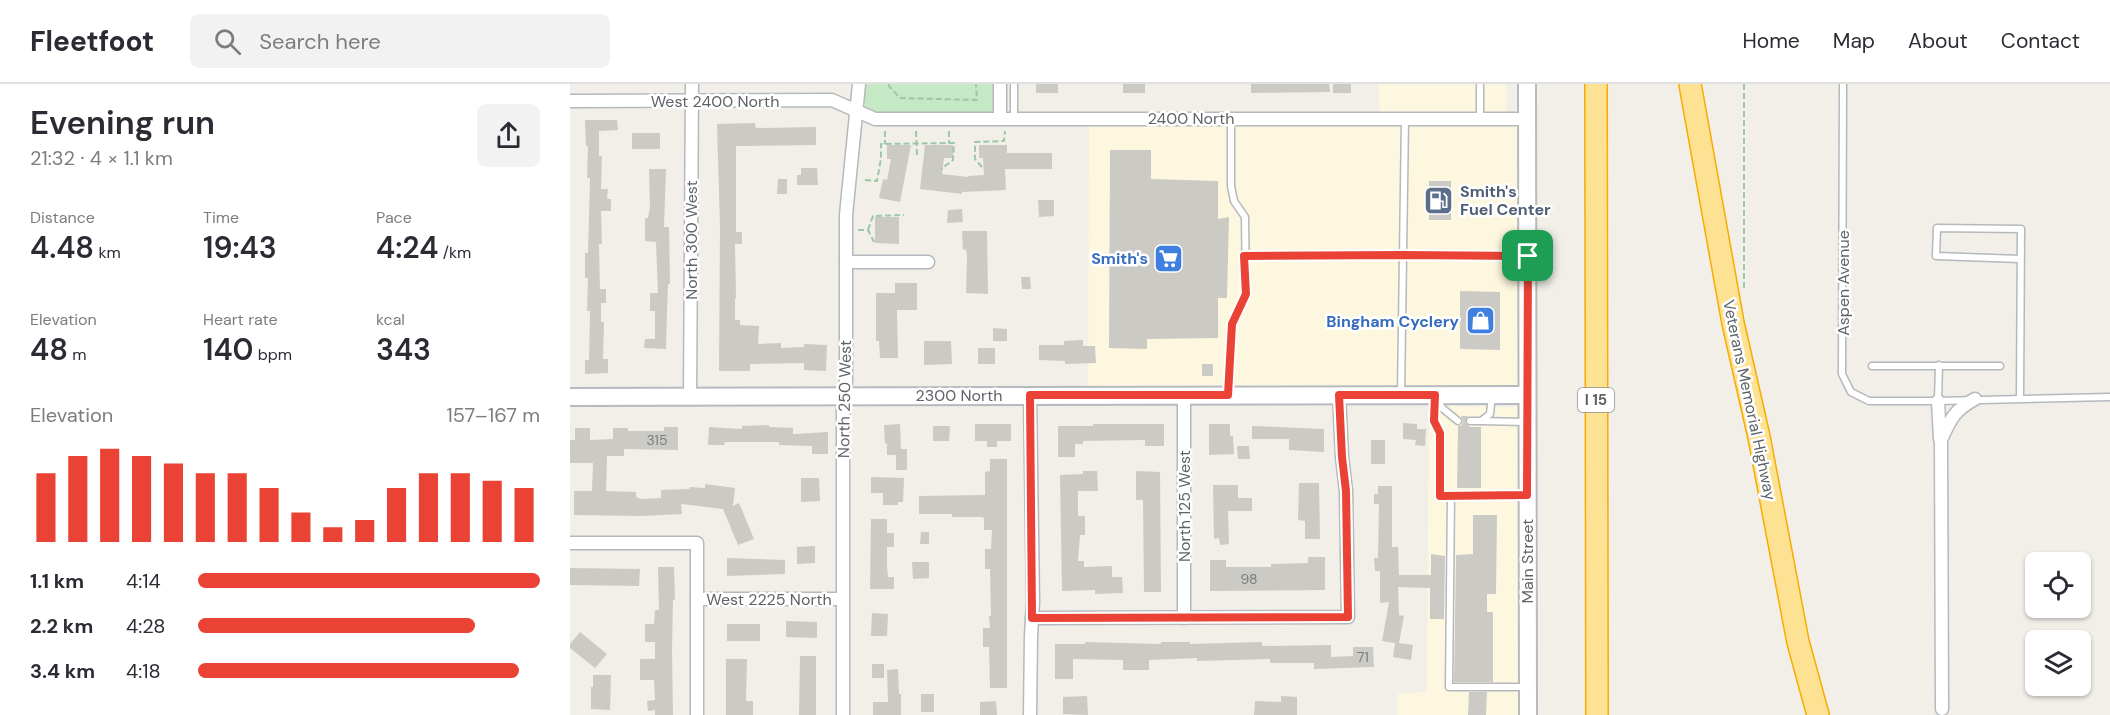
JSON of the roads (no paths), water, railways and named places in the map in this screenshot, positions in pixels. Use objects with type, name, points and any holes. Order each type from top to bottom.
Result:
[{"type":"highway","name":"I 15","points":[[1596,84],[1596,715]]},
{"type":"highway","name":"Veterans Memorial Highway","points":[[1690,84],[1733,323],[1759,437],[1798,642],[1818,715]]},
{"type":"street","name":"North 300 West","points":[[690,397],[692,84]]},
{"type":"street","name":"North 250 West","points":[[843,715],[846,214],[859,84]]},
{"type":"street","points":[[1000,84],[1000,118]]},
{"type":"street","name":"Main Street","points":[[1527,84],[1528,715]]},
{"type":"street","name":"West 2400 North","points":[[570,101],[832,100],[857,111]]},
{"type":"street","name":"2400 North","points":[[857,111],[875,119],[1527,118]]},
{"type":"street","points":[[846,262],[928,262]]},
{"type":"street","points":[[1030,395],[1032,618],[1030,715]]},
{"type":"street","name":"North 125 West","points":[[1184,395],[1184,618]]},
{"type":"street","points":[[1032,618],[1348,617],[1346,491],[1339,395]]},
{"type":"street","name":"2300 North","points":[[570,397],[1527,395]]},
{"type":"street","points":[[1941,440],[1953,416],[1961,407],[1974,399]]},
{"type":"street","points":[[1938,401],[1941,440],[1942,709]]},
{"type":"street","points":[[570,543],[697,543],[697,715]]},
{"type":"street","name":"West 2225 North","points":[[697,599],[842,599]]},
{"type":"lane","points":[[1014,84],[1014,118]]},
{"type":"lane","points":[[1480,84],[1480,118]]},
{"type":"lane","name":"Aspen Avenue","points":[[1843,84],[1842,374],[1851,392],[1869,400],[2110,398]]},
{"type":"lane","points":[[1228,395],[1232,324],[1246,294],[1245,217],[1234,201],[1231,118]]},
{"type":"lane","points":[[1401,395],[1405,118]]},
{"type":"lane","points":[[2020,259],[1936,256],[1937,228],[2020,229],[2020,259],[2020,398]]},
{"type":"lane","points":[[1244,256],[1528,256]]},
{"type":"lane","points":[[1938,401],[1939,365]]},
{"type":"lane","points":[[1872,366],[2000,366]]},
{"type":"lane","points":[[1435,395],[1442,408],[1458,421]]},
{"type":"lane","points":[[1435,395],[1434,421],[1440,433],[1440,496],[1527,495]]},
{"type":"lane","points":[[1481,422],[1490,414],[1492,395]]},
{"type":"lane","points":[[1470,422],[1527,422]]},
{"type":"lane","points":[[1451,496],[1449,687],[1528,687]]},
{"type":"place","name":"Smith's Fuel Center","points":[[1439,200]]},
{"type":"place","name":"Smith's","points":[[1169,258]]},
{"type":"place","name":"Bingham Cyclery","points":[[1480,321]]}]
